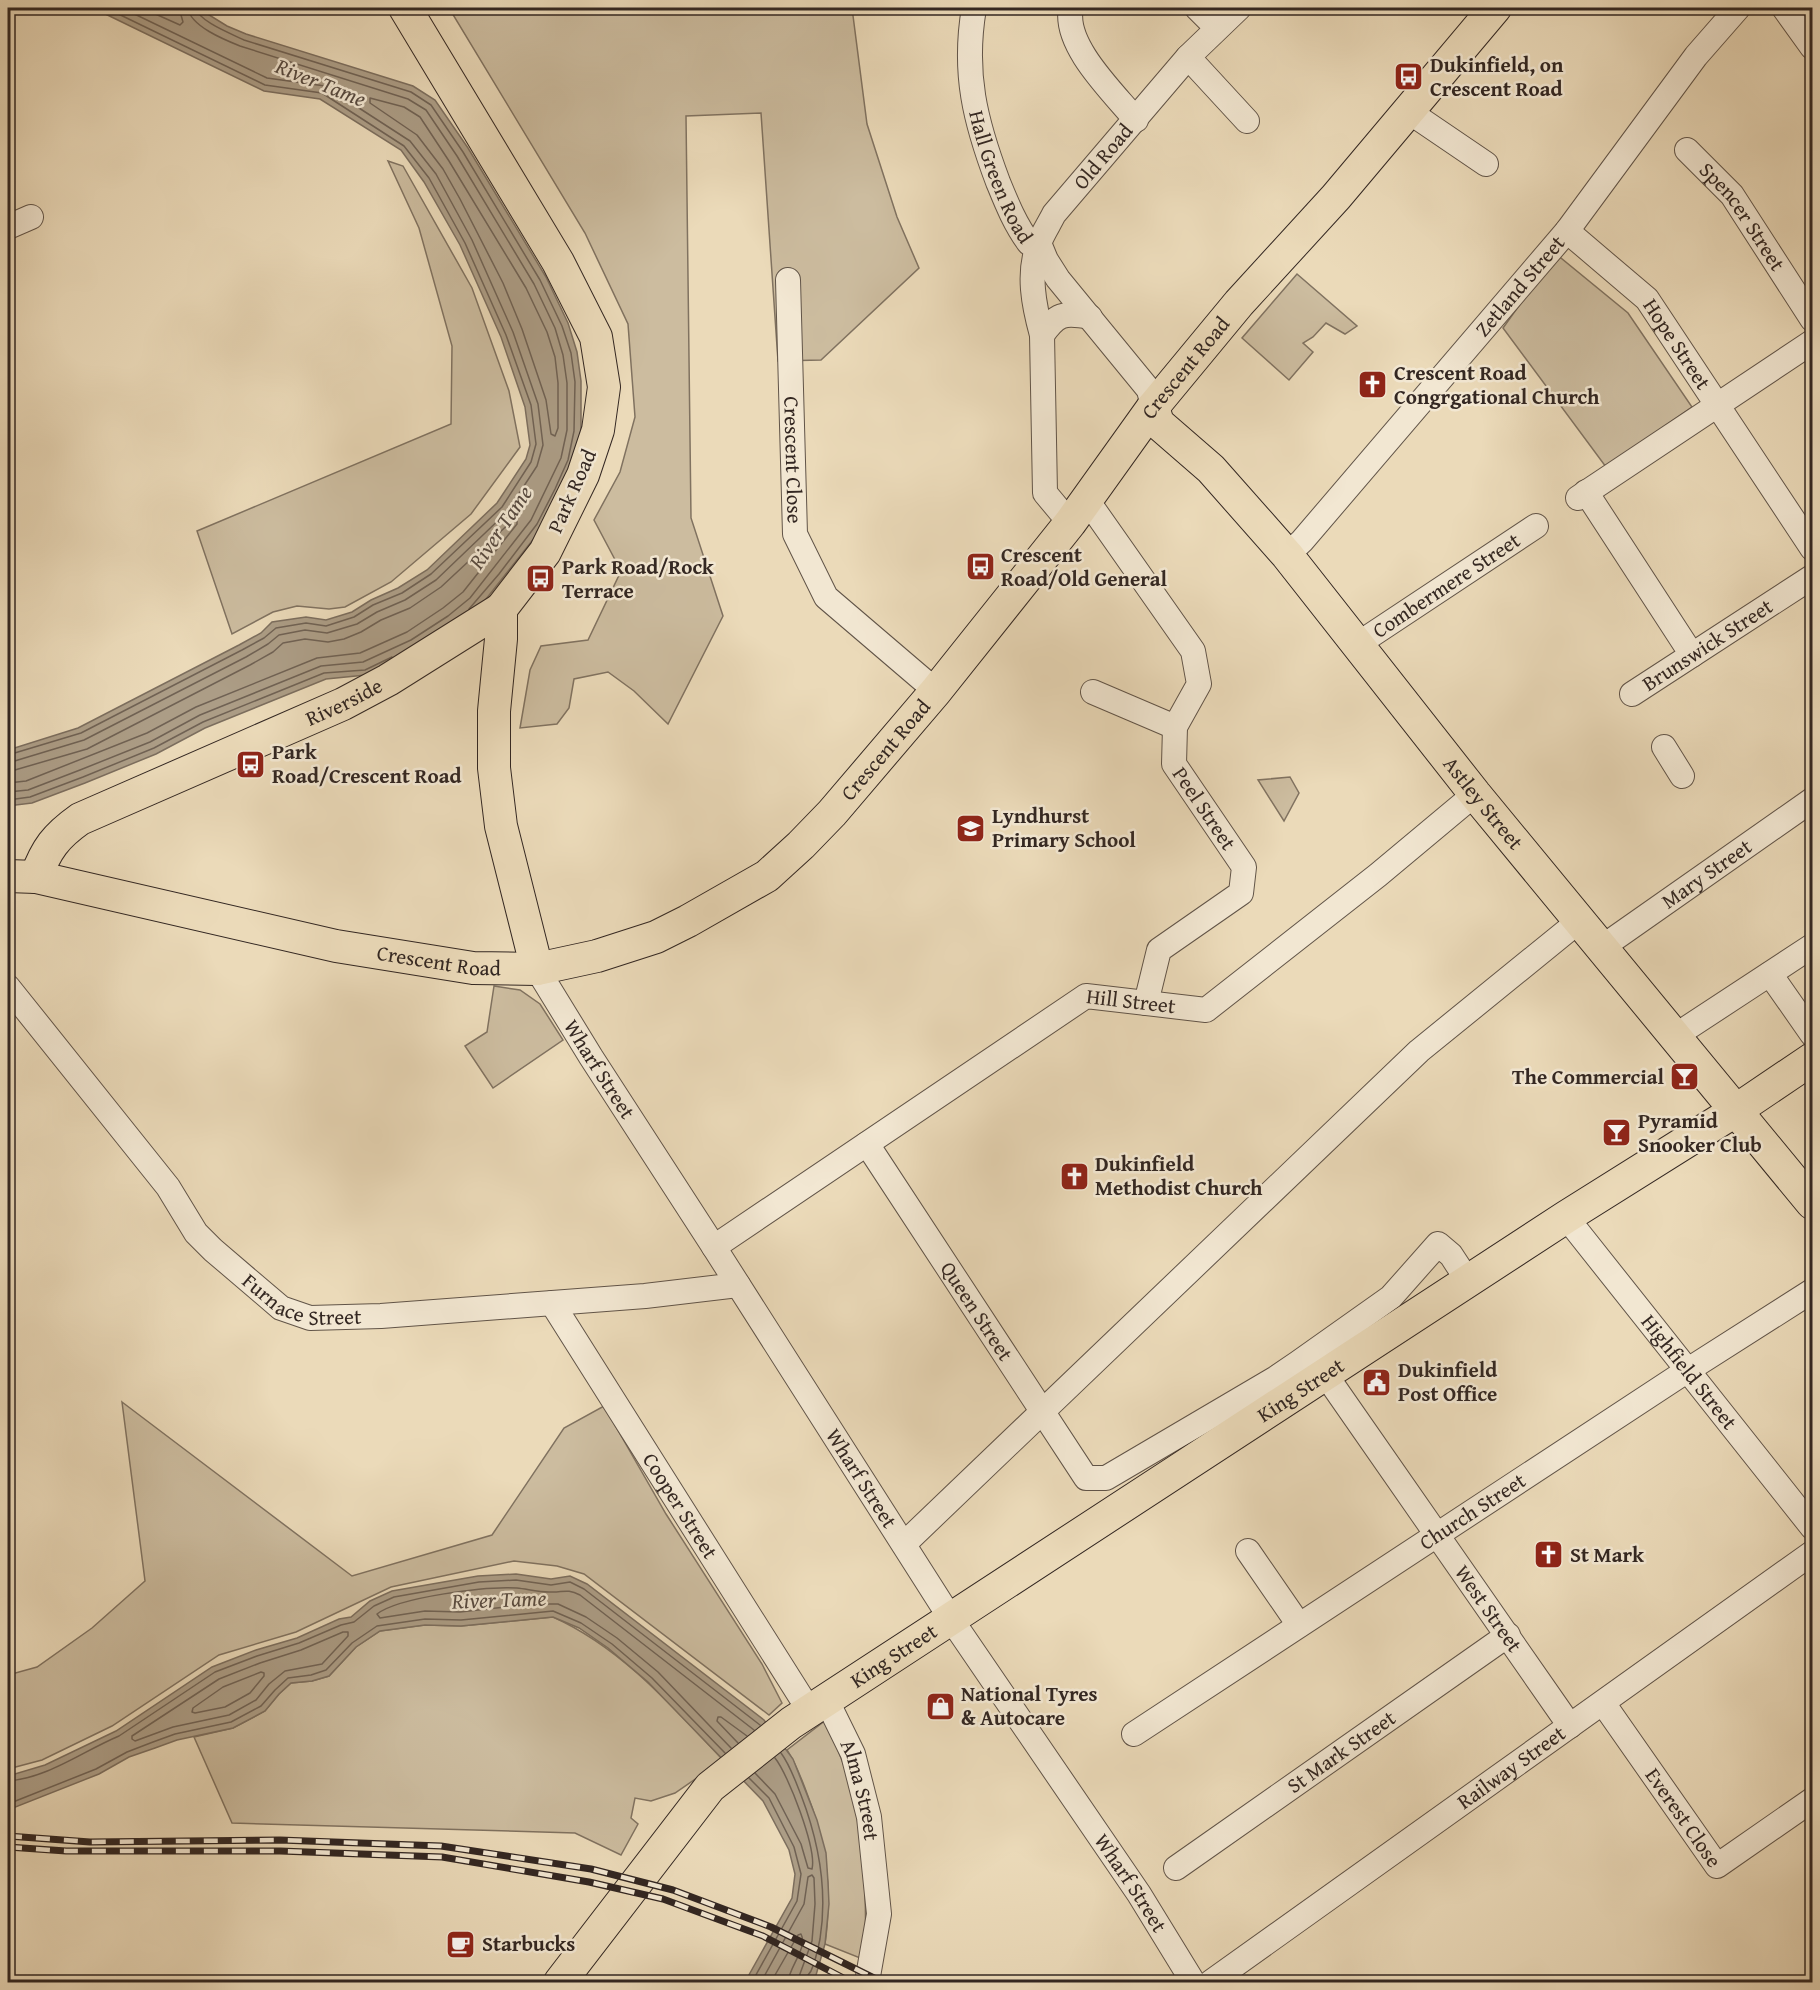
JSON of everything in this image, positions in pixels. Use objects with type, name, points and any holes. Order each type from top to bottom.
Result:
[{"type":"main road","name":"Park Road","points":[[405,8],[558,262],[596,338],[603,387],[598,430],[583,475],[544,552],[501,609]]},
{"type":"main road","name":"Crescent Road","points":[[22,877],[336,946],[473,968],[537,969],[597,956],[656,937],[768,876],[832,813],[936,691],[1078,511],[1153,407],[1239,303],[1336,197],[1495,8]]},
{"type":"main road","name":"Astley Street","points":[[1153,407],[1158,423],[1211,469],[1287,555],[1475,794],[1812,1203]]},
{"type":"main road","name":"Riverside","points":[[22,877],[42,860],[55,839],[80,819],[343,704],[398,674],[501,609]]},
{"type":"main road","points":[[501,609],[501,639],[494,711],[494,768],[501,826],[537,969]]},
{"type":"main road","name":"King Street","points":[[560,1983],[710,1786],[809,1711],[1812,1059]]},
{"type":"street","name":"Hall Green Road","points":[[974,8],[969,35],[970,88],[982,141],[1017,227],[1029,243],[1039,243],[1058,279],[1149,390],[1153,407]]},
{"type":"street","points":[[1071,8],[1071,27],[1075,42],[1136,120]]},
{"type":"street","points":[[1197,8],[1217,28]]},
{"type":"street","name":"Old Road","points":[[1078,511],[1045,493],[1042,336],[1033,284],[1034,262],[1039,243],[1054,214],[1188,57],[1239,8]]},
{"type":"street","name":"Zetland Street","points":[[1287,555],[1302,541],[1567,231],[1689,65],[1738,8]]},
{"type":"street","points":[[1784,8],[1812,47]]},
{"type":"street","points":[[1188,57],[1247,122]]},
{"type":"street","points":[[1408,111],[1486,164]]},
{"type":"street","name":"Spencer Street","points":[[1687,150],[1732,195],[1812,319]]},
{"type":"street","points":[[8,227],[31,217]]},
{"type":"street","name":"Hope Street","points":[[1567,231],[1647,299],[1812,548]]},
{"type":"street","name":"Crescent Close","points":[[788,280],[795,534],[826,597],[936,691]]},
{"type":"street","points":[[1042,336],[1054,320],[1068,315],[1089,317]]},
{"type":"street","points":[[1692,655],[1631,561],[1582,495],[1812,342]]},
{"type":"street","name":"Peel Street","points":[[1078,511],[1192,651],[1199,684],[1175,727],[1174,764],[1244,867],[1241,893],[1159,950],[1146,1004]]},
{"type":"street","name":"Combermere Street","points":[[1358,644],[1536,526]]},
{"type":"street","name":"Brunswick Street","points":[[1632,694],[1812,577]]},
{"type":"street","points":[[1094,692],[1175,727]]},
{"type":"street","points":[[1664,747],[1682,776]]},
{"type":"street","name":"Hill Street","points":[[714,1247],[1086,996],[1206,1010],[1378,875],[1475,794]]},
{"type":"street","name":"Mary Street","points":[[1601,948],[1812,800]]},
{"type":"street","points":[[904,1544],[1419,1051],[1579,921]]},
{"type":"street","points":[[1675,1036],[1812,946]]},
{"type":"street","name":"Wharf Street","points":[[537,969],[951,1619],[1139,1894],[1193,1983]]},
{"type":"street","points":[[1770,974],[1812,1034]]},
{"type":"street","name":"Furnace Street","points":[[8,987],[168,1187],[196,1233],[281,1308],[310,1318],[381,1316],[645,1296],[738,1285]]},
{"type":"street","name":"Queen Street","points":[[867,1144],[1086,1478],[1106,1478],[1275,1378],[1391,1297],[1438,1244],[1451,1255],[1468,1281]]},
{"type":"street","name":"Highfield Street","points":[[1566,1217],[1812,1527]]},
{"type":"street","name":"Church Street","points":[[1134,1734],[1812,1291]]},
{"type":"street","name":"Cooper Street","points":[[552,1303],[809,1711]]},
{"type":"street","name":"West Street","points":[[1326,1374],[1570,1726]]},
{"type":"street","points":[[1248,1551],[1299,1625]]},
{"type":"street","name":"Railway Street","points":[[1211,1983],[1812,1553]]},
{"type":"street","name":"St Mark Street","points":[[1176,1868],[1508,1635]]},
{"type":"street","name":"Everest Close","points":[[1603,1703],[1717,1866],[1812,1800]]},
{"type":"street","name":"Alma Street","points":[[809,1711],[853,1754],[869,1817],[879,1914],[867,1983]]},
{"type":"shaded area","points":[[449,8],[852,8],[867,124],[897,217],[919,268],[821,360],[778,361],[761,113],[686,116],[691,518],[723,616],[668,724],[634,691],[608,672],[574,679],[569,708],[557,724],[520,728],[530,670],[541,646],[588,640],[621,571],[594,520],[620,472],[635,417],[628,324],[585,233]]},
{"type":"shaded area","points":[[388,161],[403,166],[472,288],[509,391],[520,447],[471,514],[391,582],[345,607],[329,609],[297,606],[273,612],[232,634],[197,531],[451,424],[452,346],[419,228]]},
{"type":"shaded area","points":[[1556,254],[1628,313],[1692,407],[1606,467],[1503,328]]},
{"type":"shaded area","points":[[1297,274],[1357,326],[1345,334],[1326,323],[1313,337],[1303,343],[1313,352],[1289,380],[1242,338]]},
{"type":"shaded area","points":[[1290,777],[1299,793],[1284,821],[1258,780]]},
{"type":"shaded area","points":[[494,986],[520,990],[540,1004],[563,1040],[493,1088],[465,1046],[487,1032]]},
{"type":"shaded area","points":[[122,1402],[352,1576],[492,1535],[564,1428],[604,1406],[666,1514],[762,1664],[782,1703],[769,1715],[584,1574],[557,1566],[514,1561],[391,1587],[296,1632],[219,1655],[112,1726],[42,1760],[8,1769],[8,1675],[37,1667],[92,1628],[145,1581]]},
{"type":"shaded area","points":[[553,1617],[602,1645],[624,1662],[665,1699],[723,1760],[675,1793],[651,1801],[635,1798],[631,1818],[638,1824],[621,1855],[575,1833],[232,1823],[194,1737],[233,1728],[265,1711],[291,1683],[312,1681],[329,1676],[356,1647],[380,1631],[425,1625],[461,1626]]},
{"type":"shaded area","points":[[826,1720],[849,1780],[856,1810],[865,1896],[865,1960],[825,1944],[828,1884],[823,1846],[805,1788],[787,1750]]},
{"type":"water","name":"River Tame","points":[[93,8],[198,8],[227,26],[246,34],[413,86],[435,100],[468,148],[546,277],[568,323],[577,352],[581,381],[581,431],[574,462],[543,527],[479,608],[366,675],[326,679],[205,728],[156,754],[85,783],[32,803],[8,806],[8,750],[78,728],[261,633],[272,622],[306,617],[326,620],[352,612],[371,600],[398,588],[427,570],[497,503],[526,459],[530,445],[525,407],[501,337],[460,245],[424,182],[401,150],[320,99],[264,91]]},
{"type":"water","name":"River Tame","points":[[516,1574],[551,1579],[570,1576],[587,1584],[764,1720],[793,1759],[817,1820],[826,1853],[829,1904],[825,1944],[816,1975],[809,1982],[745,1982],[792,1898],[795,1874],[789,1850],[763,1801],[648,1682],[608,1648],[579,1628],[553,1617],[461,1626],[425,1625],[380,1631],[356,1647],[329,1676],[312,1681],[291,1683],[265,1711],[233,1728],[177,1740],[129,1757],[99,1774],[8,1810],[8,1776],[45,1765],[116,1731],[212,1667],[256,1650],[297,1638],[339,1619],[351,1617],[370,1601],[392,1591],[478,1576]]},
{"type":"railway","points":[[8,1836],[90,1842],[280,1840],[441,1846],[591,1869],[673,1890],[771,1927],[882,1982]]},
{"type":"railway","points":[[8,1847],[66,1851],[280,1851],[442,1857],[589,1882],[663,1899],[763,1936],[851,1982]]},
{"type":"place","name":"Dukinfield, on Crescent Road","points":[[1409,77]]},
{"type":"place","name":"Crescent Road Congrgational Church","points":[[1373,385]]},
{"type":"place","name":"Crescent Road/Old General","points":[[980,567]]},
{"type":"place","name":"Park Road/Rock Terrace","points":[[541,579]]},
{"type":"place","name":"Park Road/Crescent Road","points":[[251,764]]},
{"type":"place","name":"Lyndhurst Primary School","points":[[971,828]]},
{"type":"place","name":"The Commercial","points":[[1685,1077]]},
{"type":"place","name":"Pyramid Snooker Club","points":[[1617,1133]]},
{"type":"place","name":"Dukinfield Methodist Church","points":[[1074,1176]]},
{"type":"place","name":"Dukinfield Post Office","points":[[1377,1382]]},
{"type":"place","name":"St Mark","points":[[1549,1555]]},
{"type":"place","name":"National Tyres & Autocare","points":[[940,1706]]},
{"type":"place","name":"Starbucks","points":[[461,1944]]}]
